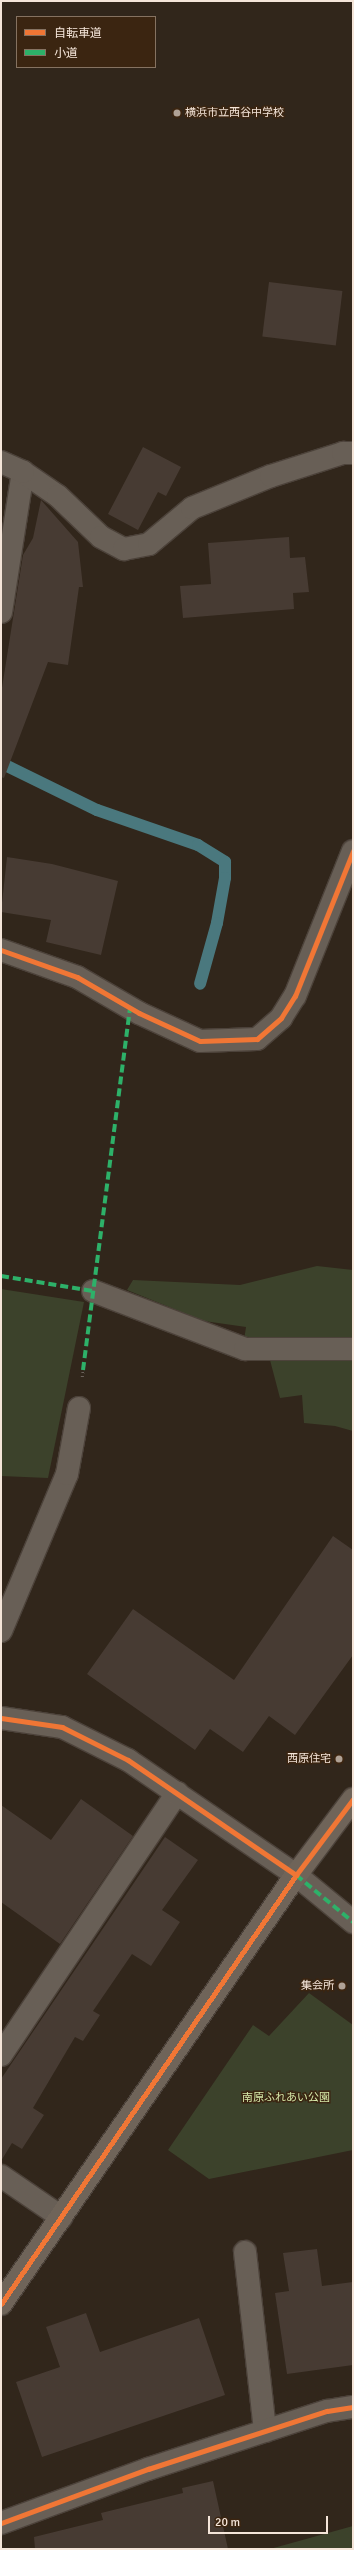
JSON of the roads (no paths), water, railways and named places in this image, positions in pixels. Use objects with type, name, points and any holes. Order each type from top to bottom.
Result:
[{"type":"street","points":[[1,462],[24,472],[58,496],[101,538],[124,549],[149,544],[192,508],[271,476],[343,454],[353,453]]},
{"type":"street","points":[[1,612],[24,472]]},
{"type":"street","points":[[1,950],[77,977],[139,1013],[200,1042],[257,1038],[281,1018],[295,996],[353,851]]},
{"type":"street","points":[[93,1291],[245,1349],[353,1349]]},
{"type":"street","points":[[1,1632],[67,1474],[79,1408]]},
{"type":"street","points":[[1,1718],[62,1727],[128,1760],[296,1875],[353,1922]]},
{"type":"street","points":[[1,2055],[177,1793]]},
{"type":"street","points":[[1,2304],[296,1875],[353,1798]]},
{"type":"street","points":[[1,2176],[61,2217]]},
{"type":"street","points":[[245,2252],[264,2431]]},
{"type":"street","points":[[1,2523],[148,2469],[327,2411],[353,2407]]},
{"type":"waterway","points":[[1,763],[97,810],[198,845],[225,862],[225,878],[217,923],[200,984]]},
{"type":"place","name":"横浜市立西谷中学校","points":[[177,113]]},
{"type":"place","name":"西原住宅","points":[[339,1759]]},
{"type":"place","name":"集会所","points":[[342,1986]]},
{"type":"park label","name":"南原ふれあい公園","points":[[286,2098]]}]
